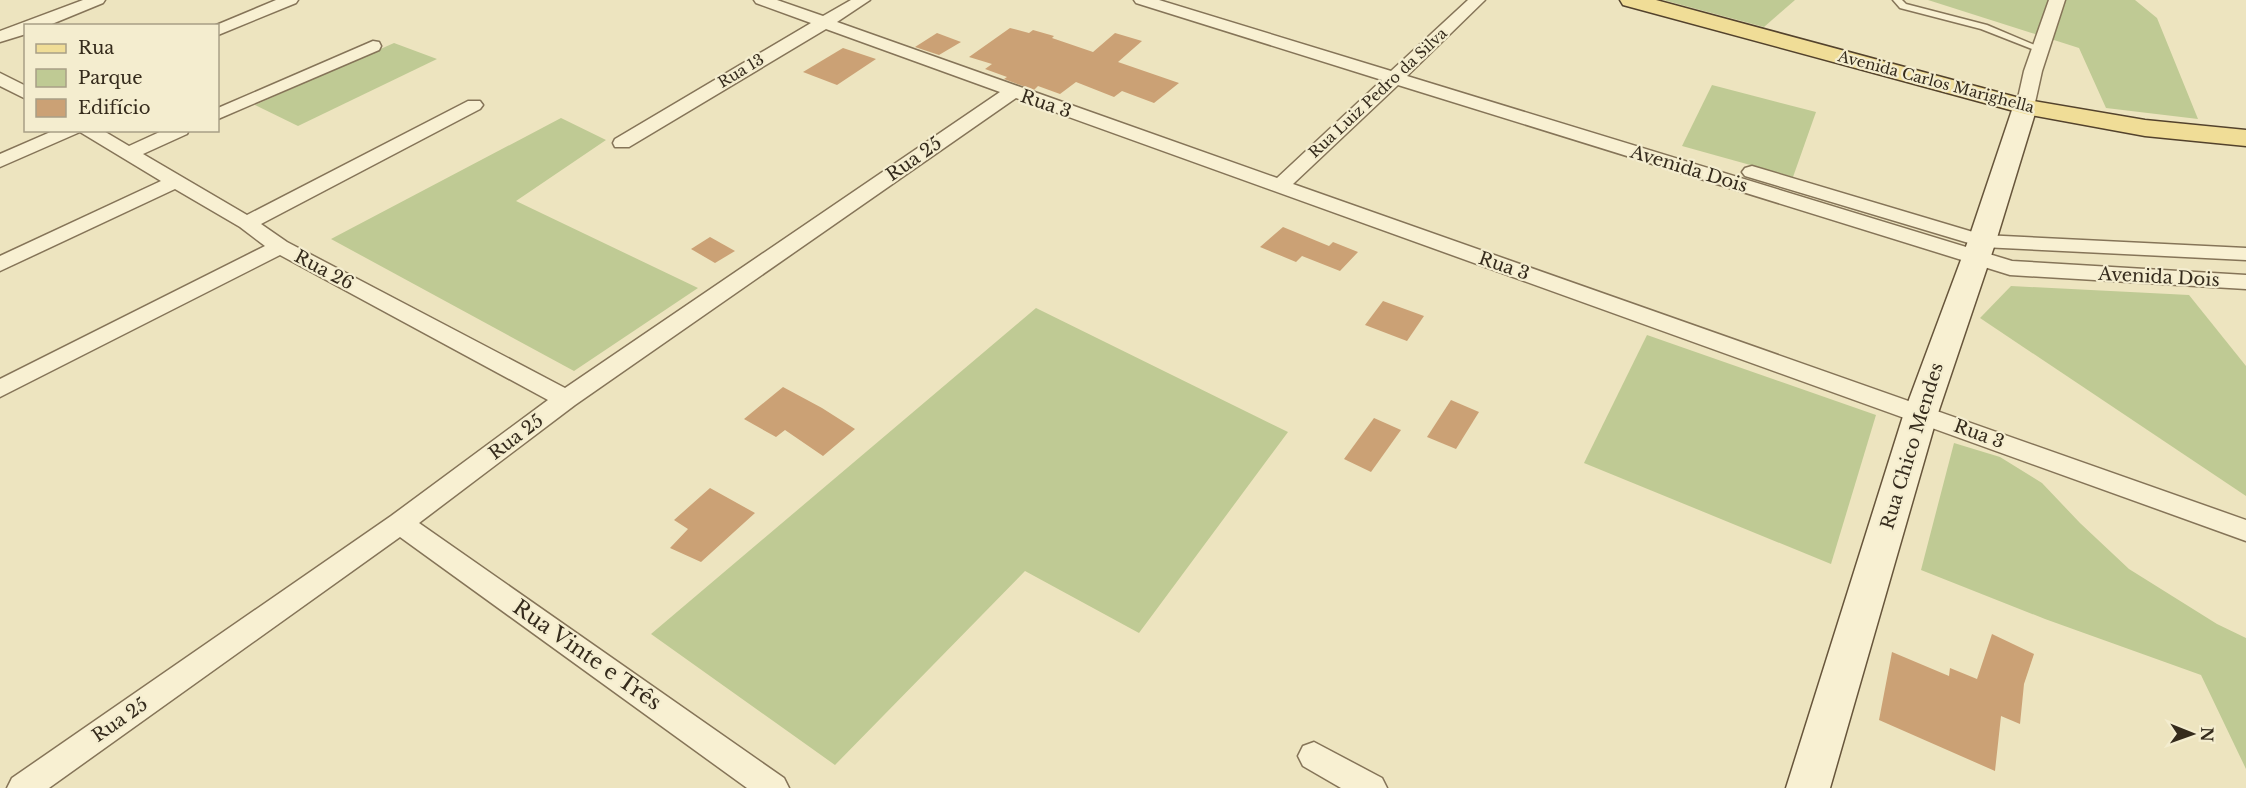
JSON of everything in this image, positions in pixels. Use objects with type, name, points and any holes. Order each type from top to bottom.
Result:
[{"type":"main road","name":"Avenida Carlos Marighella","points":[[1631,0],[2025,106],[2145,128],[2246,138]]},
{"type":"main road","name":"Rua Chico Mendes","points":[[1808,788],[1922,413],[2025,106]]},
{"type":"street","points":[[36,24],[98,0]]},
{"type":"street","points":[[219,30],[290,0]]},
{"type":"street","name":"Rua 3","points":[[762,0],[1012,92],[1922,413],[2246,531]]},
{"type":"street","name":"Rua 13","points":[[622,143],[862,0]]},
{"type":"street","name":"Avenida Dois","points":[[1142,0],[1400,70]]},
{"type":"street","name":"Avenida Dois","points":[[1192,0],[1400,70],[1978,250],[2010,268],[2246,282]]},
{"type":"street","name":"Rua Luiz Pedro da Silva","points":[[1280,186],[1400,70],[1477,0]]},
{"type":"street","points":[[2025,106],[2032,71],[2057,0]]},
{"type":"street","points":[[0,37],[24,29]]},
{"type":"street","points":[[219,114],[373,46]]},
{"type":"street","points":[[0,78],[24,92]]},
{"type":"street","name":"Rua 25","points":[[23,788],[400,523],[566,399],[1012,92]]},
{"type":"street","points":[[247,223],[474,105]]},
{"type":"street","points":[[0,161],[67,132]]},
{"type":"street","name":"Rua 26","points":[[91,132],[247,223],[280,247],[566,399]]},
{"type":"street","points":[[127,154],[176,132]]},
{"type":"street","points":[[0,264],[174,182]]},
{"type":"street","points":[[0,389],[280,247]]},
{"type":"street","name":"Avenida Dois","points":[[1978,250],[2246,255]]},
{"type":"street","name":"Rua Vinte e Três","points":[[400,523],[774,788]]},
{"type":"street","points":[[1314,756],[1371,788]]},
{"type":"lane","points":[[1897,0],[1903,6],[1984,27],[2040,49]]},
{"type":"green space","points":[[1663,0],[1795,0],[1764,27]]},
{"type":"green space","points":[[1928,0],[2135,0],[2157,18],[2198,119],[2106,108],[2079,48]]},
{"type":"green space","points":[[394,43],[437,59],[298,126],[255,105]]},
{"type":"green space","points":[[1712,85],[1816,112],[1793,177],[1682,146]]},
{"type":"green space","points":[[561,118],[606,140],[516,201],[698,288],[574,371],[331,239]]},
{"type":"green space","points":[[2011,286],[2189,295],[2246,366],[2246,496],[1980,318]]},
{"type":"green space","points":[[1036,308],[1288,432],[1139,633],[1025,571],[835,765],[651,634]]},
{"type":"green space","points":[[1647,335],[1876,415],[1831,564],[1584,463]]},
{"type":"green space","points":[[1954,443],[2000,457],[2042,483],[2129,569],[2217,624],[2246,638],[2246,769],[2201,675],[2045,619],[1921,570]]},
{"type":"building","points":[[1010,28],[1029,33],[1033,30],[1054,36],[1052,38],[1093,52],[1115,33],[1142,41],[1118,62],[1179,83],[1154,103],[1122,91],[1114,97],[1076,82],[1060,94],[1038,86],[1034,90],[985,69],[992,64],[969,57]]},
{"type":"building","points":[[937,33],[961,42],[939,55],[915,47]]},
{"type":"building","points":[[843,48],[876,59],[837,85],[803,72]]},
{"type":"building","points":[[1283,227],[1329,246],[1333,242],[1358,252],[1340,271],[1302,256],[1296,262],[1260,247]]},
{"type":"building","points":[[710,237],[735,251],[715,263],[691,249]]},
{"type":"building","points":[[1383,301],[1424,316],[1407,341],[1365,325]]},
{"type":"building","points":[[783,387],[855,429],[823,456],[785,430],[776,437],[744,419]]},
{"type":"building","points":[[1451,400],[1479,412],[1456,449],[1427,437]]},
{"type":"building","points":[[1374,418],[1401,430],[1371,472],[1344,459]]},
{"type":"building","points":[[710,488],[755,513],[701,562],[670,548],[688,529],[674,520]]},
{"type":"building","points":[[1992,634],[2034,654],[2024,684],[2020,724],[2001,716],[1995,771],[1879,720],[1892,652],[1949,676],[1950,668],[1977,679]]}]
